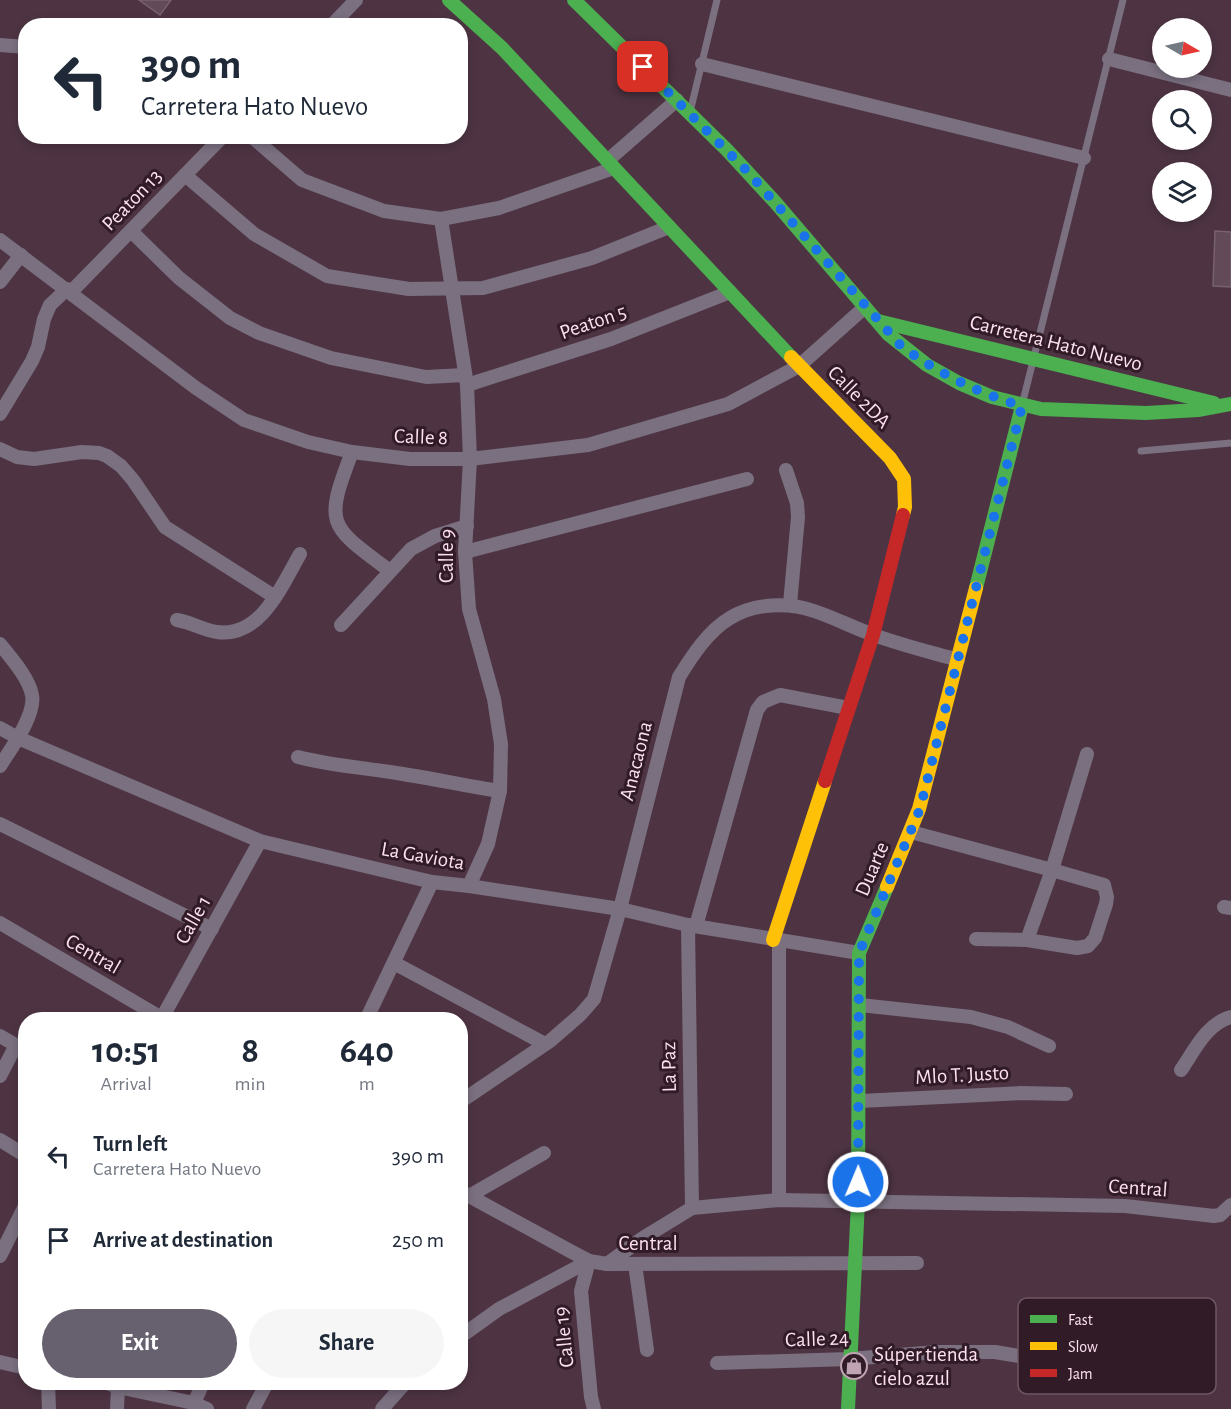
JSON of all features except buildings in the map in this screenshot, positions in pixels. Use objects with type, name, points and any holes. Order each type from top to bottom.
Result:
[{"type":"street","points":[[339,18],[356,0]]},
{"type":"street","name":"Calle 2DA","points":[[449,0],[502,48],[799,366],[890,458],[904,479],[905,507],[873,635],[776,940]]},
{"type":"street","name":"Carretera Hato Nuevo","points":[[574,0],[748,172],[865,307],[901,346],[919,360],[993,397],[1022,406],[1061,411],[1138,414],[1207,409],[1228,405]]},
{"type":"street","points":[[0,45],[18,46]]},
{"type":"street","points":[[1109,59],[1231,90]]},
{"type":"street","points":[[702,64],[1084,158]]},
{"type":"street","points":[[260,144],[302,180],[384,211],[441,219],[499,208],[611,164],[677,100]]},
{"type":"street","name":"Peaton 13","points":[[0,414],[32,361],[50,305],[131,231],[215,144]]},
{"type":"street","points":[[185,175],[255,234],[327,276],[409,289],[483,288],[592,258],[669,227]]},
{"type":"street","name":"Calle 9","points":[[441,219],[466,380],[471,459],[465,552],[469,609],[495,699],[501,744],[500,791],[488,844],[469,886]]},
{"type":"street","name":"Peaton 5","points":[[131,231],[179,278],[230,318],[259,333],[331,358],[426,377],[466,380],[611,339],[730,292]]},
{"type":"street","name":"Calle 8","points":[[0,240],[196,388],[244,420],[308,442],[352,452],[410,459],[471,459],[588,445],[728,404],[799,366],[865,307]]},
{"type":"street","points":[[0,282],[21,255]]},
{"type":"street","name":"Carretera Hato Nuevo","points":[[878,321],[1228,405]]},
{"type":"street","name":"Duarte","points":[[848,1409],[858,1202],[859,953],[920,809],[1022,406]]},
{"type":"street","points":[[0,449],[16,457],[34,459],[82,452],[107,456],[121,466],[133,480],[165,527],[275,597]]},
{"type":"street","points":[[352,452],[337,490],[334,514],[339,527],[349,540],[390,571]]},
{"type":"street","points":[[786,470],[797,503],[798,517],[790,604]]},
{"type":"street","points":[[465,552],[747,479]]},
{"type":"street","points":[[341,625],[417,545],[435,536],[466,526]]},
{"type":"street","points":[[177,620],[217,632],[239,630],[249,625],[258,618],[275,597],[300,554]]},
{"type":"street","name":"Anacaona","points":[[468,1095],[545,1044],[580,1015],[594,999],[620,909],[679,677],[694,654],[729,618],[756,608],[790,604],[814,611],[873,635],[958,660]]},
{"type":"street","points":[[0,644],[33,696],[32,706],[18,738],[0,766]]},
{"type":"street","name":"La Paz","points":[[692,1208],[692,925],[757,710],[763,702],[780,695],[848,708]]},
{"type":"street","name":"La Gaviota","points":[[0,728],[18,738],[260,841],[432,882],[620,909],[692,925],[859,953]]},
{"type":"street","points":[[1027,940],[1052,870],[1087,754]]},
{"type":"street","points":[[298,757],[332,765],[404,774],[500,791]]},
{"type":"street","points":[[0,825],[212,929]]},
{"type":"street","points":[[911,832],[1104,885],[1107,897],[1095,939],[1088,946],[1083,948],[1027,940],[976,939]]},
{"type":"street","name":"Calle 1","points":[[168,1012],[260,841]]},
{"type":"street","points":[[370,1012],[432,882]]},
{"type":"street","name":"Central","points":[[0,923],[152,1012]]},
{"type":"street","points":[[776,940],[779,1200]]},
{"type":"street","points":[[394,963],[545,1044]]},
{"type":"street","points":[[860,1005],[971,1017],[1008,1027],[1048,1046]]},
{"type":"street","points":[[1181,1070],[1208,1032],[1216,1024],[1231,1017]]},
{"type":"street","points":[[0,1036],[18,1046]]},
{"type":"street","points":[[0,1076],[18,1052]]},
{"type":"street","name":"Mlo T. Justo","points":[[860,1101],[1021,1093],[1066,1094]]},
{"type":"street","points":[[0,1140],[18,1150]]},
{"type":"street","points":[[468,1190],[544,1153]]},
{"type":"street","name":"Central","points":[[468,1195],[589,1261],[607,1264],[917,1263]]},
{"type":"street","name":"Central","points":[[692,1208],[779,1200],[1125,1206],[1214,1216],[1220,1215],[1231,1205]]},
{"type":"street","points":[[607,1264],[643,1238],[692,1208]]},
{"type":"street","points":[[0,1256],[18,1220]]},
{"type":"street","points":[[468,1331],[499,1309],[589,1261]]},
{"type":"street","name":"Calle 19","points":[[589,1261],[580,1291],[594,1409]]},
{"type":"street","points":[[635,1264],[647,1350]]},
{"type":"street","name":"Calle 24","points":[[717,1363],[849,1359],[936,1352],[995,1352],[1018,1356]]},
{"type":"street","points":[[0,1362],[18,1366]]},
{"type":"street","points":[[48,1390],[49,1409]]},
{"type":"street","points":[[113,1390],[117,1409]]},
{"type":"street","points":[[133,1390],[201,1406],[202,1390]]},
{"type":"street","points":[[253,1409],[263,1390]]},
{"type":"street","points":[[382,1409],[399,1390]]},
{"type":"lane","points":[[690,113],[717,0]]},
{"type":"lane","name":"Duarte","points":[[1022,406],[1123,0]]},
{"type":"lane","points":[[1141,451],[1231,443]]},
{"type":"traffic: fast","points":[[449,0],[502,48],[791,357]]},
{"type":"traffic: fast","points":[[574,0],[727,150],[775,202],[888,334],[927,365],[959,383],[992,397],[1041,409],[1146,413],[1198,410],[1231,404]]},
{"type":"traffic: fast","points":[[878,321],[1214,403]]},
{"type":"traffic: fast","points":[[976,588],[1022,406]]},
{"type":"traffic: fast","points":[[848,1409],[858,1202],[859,953],[887,887]]},
{"type":"traffic: slow","points":[[791,357],[890,458],[904,479],[903,515]]},
{"type":"traffic: slow","points":[[887,887],[919,809],[976,588]]},
{"type":"traffic: slow","points":[[773,940],[825,781]]},
{"type":"traffic: jam","points":[[825,781],[873,635],[903,515]]},
{"type":"place","name":"Súper tienda cielo azul","points":[[854,1366]]},
{"type":"route","points":[[643,67],[748,172],[901,346],[919,360],[962,383],[993,397],[1022,406],[920,809],[859,953],[858,1182]]}]
